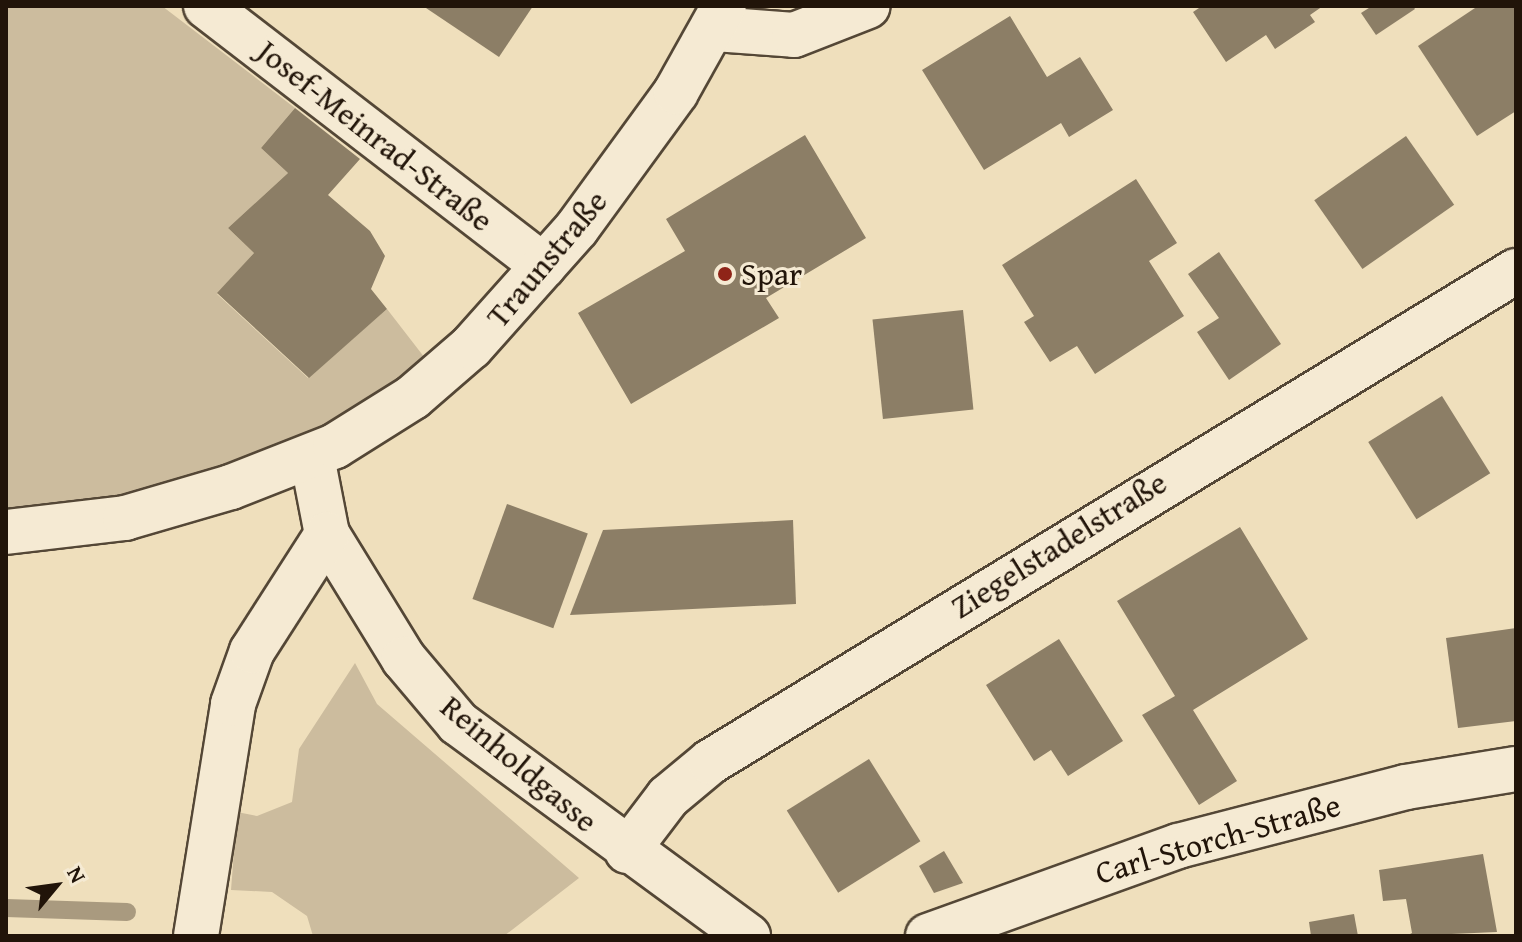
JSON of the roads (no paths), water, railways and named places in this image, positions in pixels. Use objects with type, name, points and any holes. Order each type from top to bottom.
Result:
[{"type":"street","name":"Josef-Meinrad-Straße","points":[[206,6],[544,266]]},
{"type":"street","points":[[719,17],[794,35],[868,6]]},
{"type":"street","name":"Traunstraße","points":[[6,532],[152,512],[312,457],[427,386],[544,266],[621,170],[719,17]]},
{"type":"street","name":"Ziegelstadelstraße","points":[[627,851],[668,797],[710,762],[1516,271]]},
{"type":"street","name":"Reinholdgasse","points":[[312,457],[327,534],[404,659],[458,723],[627,851],[748,936]]},
{"type":"street","points":[[196,936],[213,793],[236,694],[270,620],[327,534]]},
{"type":"street","name":"Carl-Storch-Straße","points":[[928,936],[1178,846],[1406,787],[1516,769]]},
{"type":"waterway","points":[[6,908],[127,912]]},
{"type":"place","name":"Spar","points":[[725,274]]}]
